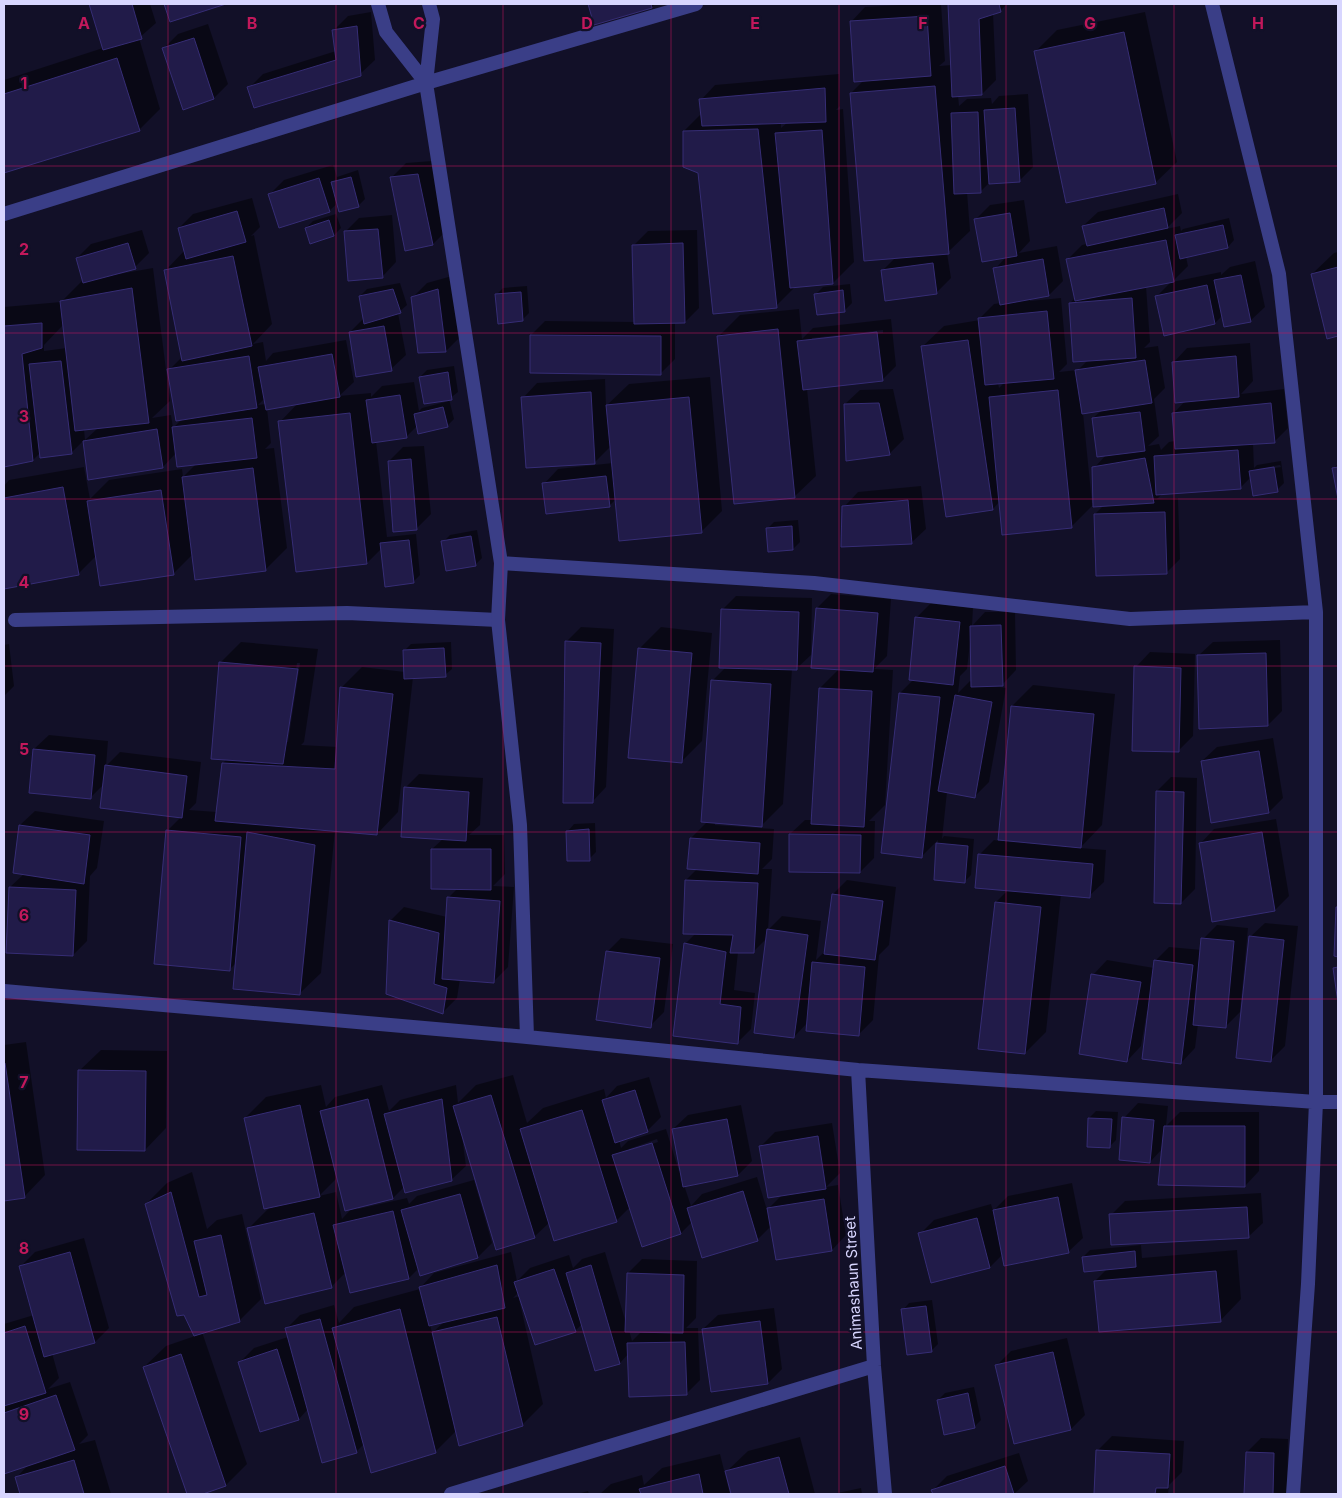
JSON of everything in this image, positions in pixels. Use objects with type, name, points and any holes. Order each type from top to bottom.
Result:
[{"type":"street","points":[[378,4],[386,32],[426,82]]},
{"type":"street","points":[[429,4],[432,19],[426,82],[501,563],[498,620],[520,825],[527,1037]]},
{"type":"street","points":[[4,214],[426,82],[696,4]]},
{"type":"street","points":[[1212,4],[1279,274],[1316,612],[1316,1102],[1308,1284],[1293,1494]]},
{"type":"street","points":[[501,563],[814,583],[1130,619],[1316,612]]},
{"type":"street","points":[[15,620],[347,613],[498,620]]},
{"type":"street","points":[[4,991],[527,1037],[858,1070],[1338,1102]]},
{"type":"street","name":"Animashaun Street","points":[[858,1070],[874,1366],[885,1494]]},
{"type":"street","points":[[451,1494],[874,1366]]},
{"type":"building","points":[[89,4],[132,4],[142,39],[103,50]]},
{"type":"building","points":[[164,4],[226,4],[170,22]]},
{"type":"building","points":[[588,4],[651,4],[652,8],[594,25]]},
{"type":"building","points":[[948,4],[999,4],[1001,12],[979,19],[982,95],[952,97]]},
{"type":"building","points":[[927,16],[931,76],[854,82],[850,21]]},
{"type":"building","points":[[357,26],[361,76],[254,108],[247,87],[336,60],[332,30]]},
{"type":"building","points":[[1124,32],[1156,184],[1066,203],[1034,51]]},
{"type":"building","points":[[194,38],[214,99],[183,110],[162,48]]},
{"type":"building","points":[[117,58],[140,131],[4,173],[4,94]]},
{"type":"building","points":[[935,86],[949,254],[864,261],[850,93]]},
{"type":"building","points":[[825,88],[826,122],[702,126],[699,99]]},
{"type":"building","points":[[1015,108],[1020,182],[989,184],[984,110]]},
{"type":"building","points":[[978,112],[981,193],[954,194],[951,113]]},
{"type":"building","points":[[758,129],[777,308],[713,314],[698,173],[683,167],[683,131]]},
{"type":"building","points":[[822,130],[833,284],[790,288],[775,133]]},
{"type":"building","points":[[418,174],[433,245],[405,251],[390,177]]},
{"type":"building","points":[[351,177],[359,207],[339,212],[331,182]]},
{"type":"building","points":[[319,178],[330,212],[279,228],[268,194]]},
{"type":"building","points":[[1164,208],[1168,228],[1087,246],[1082,226]]},
{"type":"building","points":[[237,211],[246,242],[186,259],[178,228]]},
{"type":"building","points":[[1010,213],[1017,256],[982,262],[974,219]]},
{"type":"building","points":[[329,220],[334,236],[310,244],[305,228]]},
{"type":"building","points":[[1223,225],[1228,248],[1180,259],[1175,235]]},
{"type":"building","points":[[378,229],[383,278],[348,281],[344,231]]},
{"type":"building","points":[[1166,240],[1174,282],[1075,301],[1066,259]]},
{"type":"building","points":[[128,243],[136,269],[83,283],[76,258]]},
{"type":"building","points":[[683,243],[685,323],[634,324],[632,245]]},
{"type":"building","points":[[233,256],[252,346],[182,361],[164,270]]},
{"type":"building","points":[[1043,259],[1049,296],[1000,305],[993,268]]},
{"type":"building","points":[[933,263],[937,294],[885,301],[881,270]]},
{"type":"building","points":[[1338,267],[1338,336],[1327,339],[1311,274]]},
{"type":"building","points":[[1241,275],[1251,322],[1224,327],[1214,280]]},
{"type":"building","points":[[1207,285],[1215,324],[1164,336],[1155,296]]},
{"type":"building","points":[[132,288],[149,423],[75,431],[60,301]]},
{"type":"building","points":[[393,289],[401,313],[364,324],[359,296]]},
{"type":"building","points":[[438,289],[446,352],[418,353],[411,297]]},
{"type":"building","points":[[843,290],[845,312],[817,315],[814,294]]},
{"type":"building","points":[[521,292],[523,321],[498,324],[495,294]]},
{"type":"building","points":[[1132,298],[1136,358],[1073,362],[1069,303]]},
{"type":"building","points":[[1047,311],[1054,379],[985,385],[978,318]]},
{"type":"building","points":[[42,323],[42,348],[22,354],[33,461],[4,467],[4,326]]},
{"type":"building","points":[[384,326],[392,371],[356,377],[349,332]]},
{"type":"building","points":[[778,329],[795,498],[734,504],[717,336]]},
{"type":"building","points":[[877,332],[883,381],[803,390],[797,341]]},
{"type":"building","points":[[530,335],[661,336],[661,375],[530,373]]},
{"type":"building","points":[[968,340],[993,510],[946,517],[921,346]]},
{"type":"building","points":[[332,354],[340,397],[266,410],[258,367]]},
{"type":"building","points":[[249,356],[257,408],[176,421],[167,369]]},
{"type":"building","points":[[1236,356],[1239,397],[1175,403],[1172,362]]},
{"type":"building","points":[[1145,360],[1152,403],[1082,414],[1075,370]]},
{"type":"building","points":[[61,361],[72,454],[40,458],[29,364]]},
{"type":"building","points":[[448,372],[452,400],[424,404],[419,377]]},
{"type":"building","points":[[1058,390],[1072,528],[1002,535],[989,397]]},
{"type":"building","points":[[591,392],[595,464],[526,468],[521,397]]},
{"type":"building","points":[[400,395],[407,438],[372,443],[366,400]]},
{"type":"building","points":[[689,397],[702,533],[619,541],[606,405]]},
{"type":"building","points":[[879,403],[890,455],[846,461],[844,404]]},
{"type":"building","points":[[1271,403],[1275,443],[1175,449],[1172,413]]},
{"type":"building","points":[[443,407],[448,427],[418,434],[414,414]]},
{"type":"building","points":[[1140,412],[1145,451],[1097,457],[1092,418]]},
{"type":"building","points":[[350,413],[367,564],[296,572],[278,421]]},
{"type":"building","points":[[252,418],[257,458],[177,467],[172,427]]},
{"type":"building","points":[[157,429],[163,468],[88,480],[83,441]]},
{"type":"building","points":[[1238,450],[1241,489],[1156,495],[1154,456]]},
{"type":"building","points":[[1145,458],[1154,503],[1093,507],[1092,467]]},
{"type":"building","points":[[411,459],[417,530],[393,532],[388,461]]},
{"type":"building","points":[[1274,467],[1278,492],[1253,496],[1249,471]]},
{"type":"building","points":[[1338,467],[1338,499],[1332,468]]},
{"type":"building","points":[[253,468],[266,571],[195,580],[182,477]]},
{"type":"building","points":[[606,476],[610,507],[546,514],[542,483]]},
{"type":"building","points":[[63,487],[79,575],[4,589],[4,498]]},
{"type":"building","points":[[161,490],[174,575],[100,586],[87,501]]},
{"type":"building","points":[[908,500],[912,544],[841,547],[842,506]]},
{"type":"building","points":[[1165,512],[1167,574],[1096,576],[1094,514]]},
{"type":"building","points":[[792,526],[793,550],[768,552],[766,528]]},
{"type":"building","points":[[471,536],[476,566],[446,571],[441,541]]},
{"type":"building","points":[[409,540],[414,583],[385,587],[380,543]]},
{"type":"building","points":[[816,608],[878,613],[873,672],[811,668]]},
{"type":"building","points":[[721,609],[799,612],[797,670],[719,668]]},
{"type":"building","points":[[915,617],[960,622],[953,685],[909,680]]},
{"type":"building","points":[[1001,625],[1003,686],[971,687],[970,626]]},
{"type":"building","points":[[565,641],[601,643],[593,803],[563,803]]},
{"type":"building","points":[[444,648],[446,677],[404,679],[403,650]]},
{"type":"building","points":[[638,648],[692,653],[682,763],[628,758]]},
{"type":"building","points":[[1266,653],[1268,726],[1199,729],[1197,655]]},
{"type":"building","points":[[219,662],[298,669],[283,764],[211,759]]},
{"type":"building","points":[[1134,666],[1181,668],[1179,752],[1132,751]]},
{"type":"building","points":[[711,680],[771,684],[762,827],[701,822]]},
{"type":"building","points":[[340,687],[393,694],[377,835],[215,821],[222,763],[335,769]]},
{"type":"building","points":[[819,688],[872,691],[864,827],[811,824]]},
{"type":"building","points":[[899,693],[940,697],[922,858],[881,853]]},
{"type":"building","points":[[955,695],[992,702],[975,798],[938,791]]},
{"type":"building","points":[[1011,706],[1094,714],[1081,848],[998,840]]},
{"type":"building","points":[[33,749],[95,755],[91,799],[29,793]]},
{"type":"building","points":[[1259,751],[1269,813],[1211,823],[1201,761]]},
{"type":"building","points":[[105,765],[187,776],[182,818],[100,808]]},
{"type":"building","points":[[404,787],[469,792],[466,841],[401,837]]},
{"type":"building","points":[[1156,791],[1184,792],[1181,904],[1154,903]]},
{"type":"building","points":[[19,825],[90,835],[84,884],[13,873]]},
{"type":"building","points":[[589,829],[590,861],[567,861],[566,831]]},
{"type":"building","points":[[166,830],[241,837],[230,971],[154,964]]},
{"type":"building","points":[[247,832],[315,845],[300,995],[233,989]]},
{"type":"building","points":[[1262,832],[1275,911],[1212,922],[1199,843]]},
{"type":"building","points":[[789,834],[861,835],[860,873],[789,872]]},
{"type":"building","points":[[690,838],[760,843],[758,874],[687,869]]},
{"type":"building","points":[[936,843],[968,846],[965,883],[934,880]]},
{"type":"building","points":[[431,849],[491,849],[491,890],[431,889]]},
{"type":"building","points":[[978,854],[1093,864],[1090,898],[975,888]]},
{"type":"building","points":[[685,880],[758,883],[754,953],[730,953],[733,935],[683,934]]},
{"type":"building","points":[[9,887],[76,890],[73,956],[6,953]]},
{"type":"building","points":[[832,894],[883,901],[875,960],[824,954]]},
{"type":"building","points":[[447,897],[500,901],[494,983],[442,979]]},
{"type":"building","points":[[995,902],[1041,907],[1025,1054],[978,1049]]},
{"type":"building","points":[[1336,907],[1338,907],[1338,957],[1334,956]]},
{"type":"building","points":[[389,920],[439,933],[434,984],[447,988],[443,1014],[386,994]]},
{"type":"building","points":[[767,929],[808,935],[794,1038],[754,1033]]},
{"type":"building","points":[[1249,936],[1284,940],[1271,1062],[1236,1058]]},
{"type":"building","points":[[1201,938],[1234,941],[1226,1028],[1193,1025]]},
{"type":"building","points":[[684,943],[726,952],[720,1004],[741,1007],[738,1044],[673,1036]]},
{"type":"building","points":[[606,951],[660,958],[651,1028],[596,1020]]},
{"type":"building","points":[[1154,960],[1193,965],[1181,1064],[1142,1059]]},
{"type":"building","points":[[812,962],[865,967],[859,1036],[806,1031]]},
{"type":"building","points":[[1338,967],[1338,1003],[1333,968]]},
{"type":"building","points":[[1091,974],[1141,982],[1127,1062],[1079,1054]]},
{"type":"building","points":[[4,1063],[25,1198],[4,1201]]},
{"type":"building","points":[[78,1070],[146,1071],[145,1151],[77,1150]]},
{"type":"building","points":[[635,1090],[648,1132],[615,1143],[602,1100]]},
{"type":"building","points":[[491,1095],[535,1238],[496,1250],[453,1106]]},
{"type":"building","points":[[368,1099],[393,1199],[345,1211],[320,1111]]},
{"type":"building","points":[[442,1099],[452,1181],[405,1193],[384,1114]]},
{"type":"building","points":[[300,1105],[320,1197],[264,1209],[244,1118]]},
{"type":"building","points":[[582,1110],[617,1222],[554,1241],[520,1129]]},
{"type":"building","points":[[1122,1117],[1154,1120],[1150,1163],[1119,1160]]},
{"type":"building","points":[[1088,1118],[1112,1119],[1110,1148],[1087,1147]]},
{"type":"building","points":[[727,1119],[738,1176],[683,1187],[672,1129]]},
{"type":"building","points":[[1164,1126],[1245,1126],[1245,1187],[1158,1185]]},
{"type":"building","points":[[818,1136],[826,1189],[768,1198],[759,1146]]},
{"type":"building","points":[[652,1143],[681,1234],[642,1247],[612,1155]]},
{"type":"building","points":[[743,1191],[758,1241],[702,1258],[687,1208]]},
{"type":"building","points":[[171,1192],[199,1297],[207,1295],[194,1241],[221,1235],[240,1322],[194,1336],[184,1315],[177,1316],[145,1204]]},
{"type":"building","points":[[460,1194],[478,1258],[420,1276],[401,1210]]},
{"type":"building","points":[[1058,1197],[1069,1253],[1004,1266],[993,1210]]},
{"type":"building","points":[[824,1199],[832,1251],[776,1260],[767,1208]]},
{"type":"building","points":[[1247,1207],[1249,1238],[1111,1245],[1109,1214]]},
{"type":"building","points":[[393,1211],[409,1279],[350,1293],[333,1225]]},
{"type":"building","points":[[314,1213],[332,1288],[265,1304],[247,1228]]},
{"type":"building","points":[[977,1218],[990,1268],[931,1283],[918,1233]]},
{"type":"building","points":[[1135,1251],[1136,1267],[1084,1272],[1082,1257]]},
{"type":"building","points":[[70,1252],[95,1343],[44,1357],[19,1266]]},
{"type":"building","points":[[497,1265],[505,1308],[429,1326],[419,1287]]},
{"type":"building","points":[[591,1265],[620,1364],[595,1371],[566,1273]]},
{"type":"building","points":[[554,1269],[576,1332],[535,1345],[514,1282]]},
{"type":"building","points":[[1216,1271],[1221,1322],[1099,1332],[1094,1281]]},
{"type":"building","points":[[627,1273],[684,1275],[683,1333],[625,1332]]},
{"type":"building","points":[[926,1306],[932,1352],[907,1355],[901,1309]]},
{"type":"building","points":[[400,1309],[436,1453],[371,1473],[332,1328]]},
{"type":"building","points":[[497,1317],[523,1426],[459,1446],[432,1332]]},
{"type":"building","points":[[320,1319],[357,1453],[322,1463],[285,1328]]},
{"type":"building","points":[[760,1321],[768,1384],[711,1392],[702,1329]]},
{"type":"building","points":[[25,1326],[46,1393],[4,1406],[4,1333]]},
{"type":"building","points":[[685,1342],[687,1395],[629,1397],[627,1343]]},
{"type":"building","points":[[277,1349],[299,1420],[260,1432],[238,1362]]},
{"type":"building","points":[[1053,1352],[1071,1430],[1014,1444],[995,1365]]},
{"type":"building","points":[[181,1354],[226,1486],[203,1494],[187,1494],[143,1367]]},
{"type":"building","points":[[968,1393],[975,1428],[944,1435],[937,1400]]},
{"type":"building","points":[[56,1395],[75,1450],[4,1474],[4,1413]]},
{"type":"building","points":[[1096,1450],[1170,1454],[1168,1488],[1156,1488],[1155,1494],[1094,1494]]},
{"type":"building","points":[[1246,1452],[1274,1453],[1273,1494],[1244,1494]]},
{"type":"building","points":[[779,1457],[789,1494],[731,1494],[725,1471]]},
{"type":"building","points":[[74,1460],[84,1494],[20,1494],[15,1477]]},
{"type":"building","points":[[1005,1466],[1014,1494],[933,1494],[931,1490]]},
{"type":"building","points":[[699,1474],[703,1494],[641,1494],[639,1489]]}]
